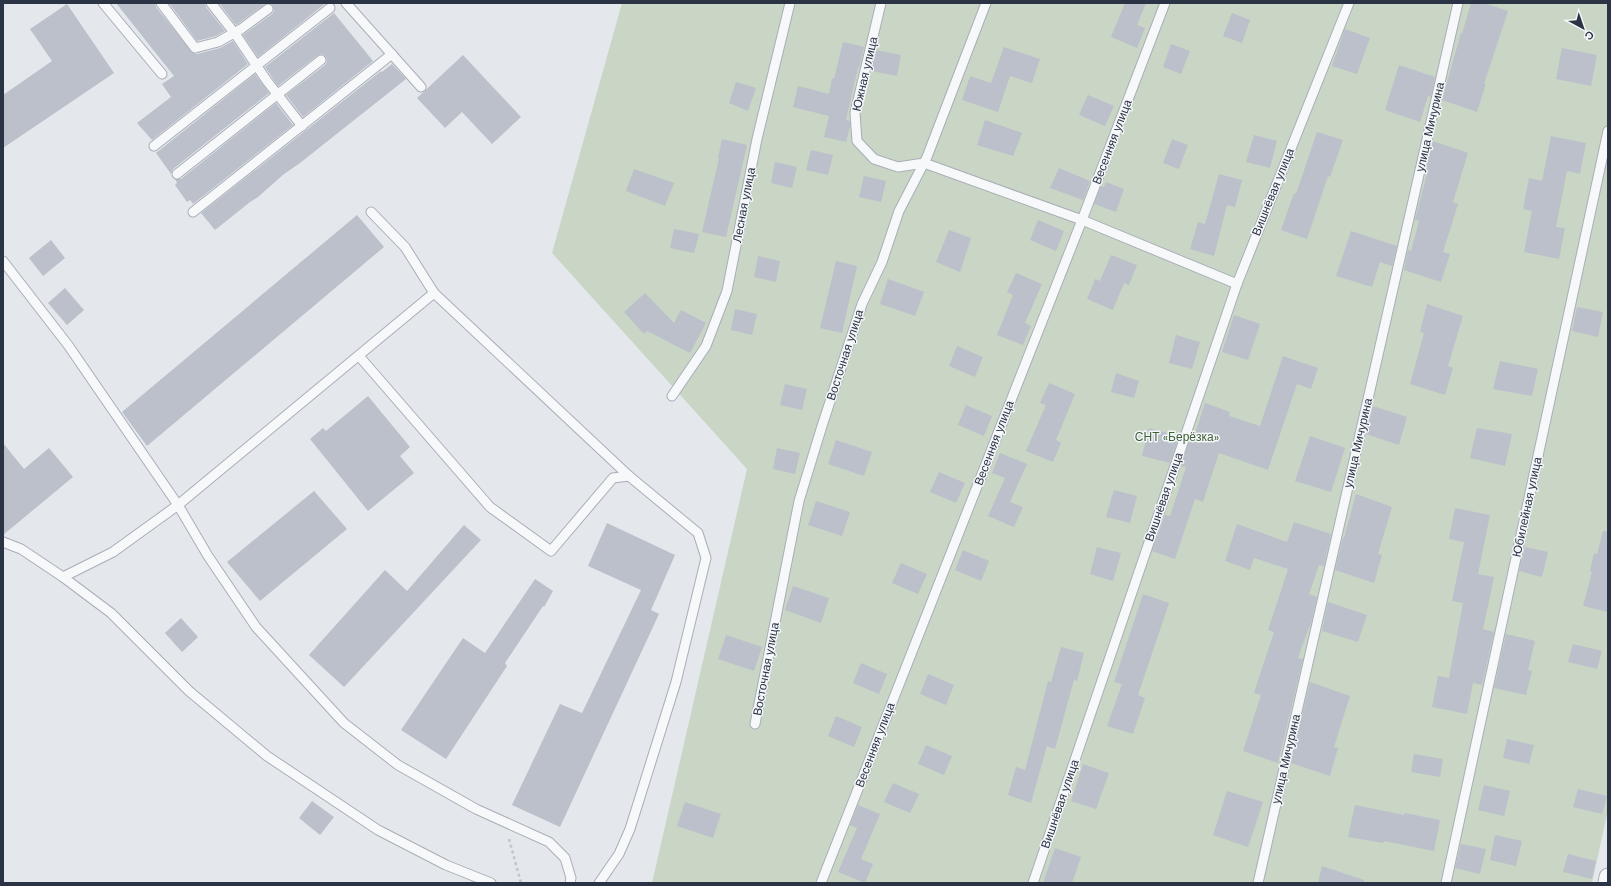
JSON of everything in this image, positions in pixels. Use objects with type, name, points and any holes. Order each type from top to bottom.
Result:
[{"type":"street","points":[[1607,883],[1608,877]]},
{"type":"lane","points":[[103,3],[162,74]]},
{"type":"lane","points":[[161,3],[195,48],[218,42],[268,9]]},
{"type":"lane","points":[[211,3],[234,32],[256,65],[302,126]]},
{"type":"lane","points":[[346,3],[421,87]]},
{"type":"lane","name":"Лесная улица","points":[[672,396],[706,346],[727,291],[757,139],[790,3]]},
{"type":"lane","name":"Южная улица","points":[[881,3],[855,113],[857,141],[874,159],[898,167],[924,163]]},
{"type":"lane","name":"Восточная улица","points":[[755,724],[799,501],[862,304],[882,262],[899,211],[924,163],[986,3]]},
{"type":"lane","name":"Весенняя улица","points":[[821,883],[1082,220],[1165,3]]},
{"type":"lane","name":"Вишнёвая улица","points":[[1033,883],[1236,284],[1349,3]]},
{"type":"lane","name":"улица Мичурина","points":[[1258,883],[1458,3]]},
{"type":"lane","points":[[154,146],[330,8]]},
{"type":"lane","points":[[192,212],[392,54]]},
{"type":"lane","points":[[177,174],[321,60]]},
{"type":"lane","name":"Юбилейная улица","points":[[1446,883],[1608,131]]},
{"type":"lane","points":[[924,163],[1082,220],[1236,284]]},
{"type":"lane","points":[[371,212],[405,247],[434,294],[629,476],[698,533],[706,558],[676,682],[630,829],[619,854],[599,883]]},
{"type":"lane","points":[[3,261],[68,344],[178,505],[208,556],[256,627],[344,723],[398,766],[476,809],[549,842],[565,858],[571,878],[570,883]]},
{"type":"lane","points":[[63,577],[113,552],[178,505],[434,294]]},
{"type":"lane","points":[[359,356],[490,506],[551,551],[613,478],[629,476]]},
{"type":"lane","points":[[3,542],[21,549],[63,577],[111,613],[189,691],[267,756],[378,830],[446,865],[491,883]]},
{"type":"path","points":[[504,822],[522,883]]},
{"type":"green space","name":"СНТ «Берёзка»","points":[[622,3],[1608,3],[1608,810],[1592,883],[652,883],[747,469],[552,253]]},
{"type":"building","points":[[116,3],[155,3],[156,7],[193,53],[197,54],[220,48],[233,41],[248,64],[152,140],[137,123],[171,97],[162,84],[174,76]]},
{"type":"building","points":[[169,3],[205,3],[206,7],[225,31],[216,36],[197,41]]},
{"type":"building","points":[[219,3],[270,3],[265,4],[236,25]]},
{"type":"building","points":[[270,3],[326,3],[258,57],[243,35],[272,14],[274,11],[273,6]]},
{"type":"building","points":[[1125,3],[1146,3],[1137,25],[1145,28],[1137,48],[1111,37]]},
{"type":"building","points":[[1471,3],[1484,3],[1508,11],[1484,84],[1486,84],[1477,112],[1442,100]]},
{"type":"building","points":[[67,4],[114,73],[3,148],[3,95],[52,61],[30,29]]},
{"type":"building","points":[[334,13],[373,61],[303,117],[286,95],[325,65],[327,62],[326,57],[323,54],[318,55],[278,86],[265,67]]},
{"type":"building","points":[[1232,13],[1250,20],[1242,43],[1223,36]]},
{"type":"building","points":[[1345,29],[1370,38],[1357,74],[1332,66]]},
{"type":"building","points":[[843,42],[864,47],[846,120],[850,121],[850,126],[846,142],[824,137],[829,116],[793,107],[798,86],[829,94],[832,78],[834,79]]},
{"type":"building","points":[[1171,44],[1190,51],[1181,74],[1163,67]]},
{"type":"building","points":[[1004,47],[1040,59],[1032,83],[1010,76],[998,112],[962,100],[970,76],[991,83]]},
{"type":"building","points":[[1562,48],[1597,55],[1591,86],[1556,79]]},
{"type":"building","points":[[876,50],[901,55],[897,76],[871,71]]},
{"type":"building","points":[[463,55],[521,117],[492,144],[462,112],[445,128],[417,98]]},
{"type":"building","points":[[392,64],[406,79],[215,230],[201,213],[381,71],[382,72]]},
{"type":"building","points":[[1399,65],[1435,77],[1431,97],[1428,96],[1420,122],[1385,110]]},
{"type":"building","points":[[255,74],[269,93],[173,169],[171,174],[156,153]]},
{"type":"building","points":[[736,82],[756,88],[748,111],[729,103]]},
{"type":"building","points":[[1088,95],[1114,106],[1105,126],[1079,115]]},
{"type":"building","points":[[276,103],[293,125],[193,204],[190,200],[187,202],[175,185],[177,183],[175,179],[181,179]]},
{"type":"building","points":[[985,120],[1022,133],[1013,156],[977,145]]},
{"type":"building","points":[[1317,132],[1343,140],[1330,177],[1328,176],[1307,239],[1281,230],[1294,193],[1296,194]]},
{"type":"building","points":[[1254,135],[1277,141],[1270,168],[1246,162]]},
{"type":"building","points":[[1551,136],[1586,143],[1580,174],[1567,171],[1556,227],[1565,228],[1559,259],[1524,252],[1532,211],[1523,209],[1529,178],[1542,181]]},
{"type":"building","points":[[722,139],[747,145],[726,237],[702,232]]},
{"type":"building","points":[[1172,139],[1188,145],[1179,169],[1163,163]]},
{"type":"building","points":[[1433,141],[1468,153],[1453,202],[1458,204],[1443,252],[1450,254],[1441,282],[1404,270],[1408,250],[1411,251],[1419,221],[1415,220],[1428,170],[1426,169]]},
{"type":"building","points":[[811,150],[833,155],[828,175],[806,170]]},
{"type":"building","points":[[775,162],[797,167],[792,188],[771,183]]},
{"type":"building","points":[[1059,168],[1090,181],[1083,200],[1050,188]]},
{"type":"building","points":[[634,169],[674,183],[665,206],[626,191]]},
{"type":"building","points":[[1219,174],[1242,180],[1235,207],[1227,205],[1214,256],[1190,249],[1198,222],[1205,224]]},
{"type":"building","points":[[864,176],[886,181],[881,202],[859,197]]},
{"type":"building","points":[[1106,182],[1124,189],[1116,212],[1094,204],[1101,186],[1104,187]]},
{"type":"building","points":[[357,215],[384,247],[147,446],[122,412]]},
{"type":"building","points":[[1038,220],[1064,231],[1056,251],[1030,240]]},
{"type":"building","points":[[674,229],[699,234],[694,253],[670,248]]},
{"type":"building","points":[[949,230],[971,238],[960,272],[936,262]]},
{"type":"building","points":[[1351,231],[1397,246],[1392,266],[1380,262],[1372,287],[1336,276]]},
{"type":"building","points":[[51,240],[65,258],[43,276],[29,258]]},
{"type":"building","points":[[1111,255],[1137,265],[1129,285],[1124,283],[1113,310],[1087,299],[1095,279],[1100,281]]},
{"type":"building","points":[[758,256],[780,261],[776,282],[754,277]]},
{"type":"building","points":[[836,261],[857,266],[842,333],[820,328]]},
{"type":"building","points":[[1016,273],[1042,284],[1025,323],[1031,326],[1023,345],[997,335],[1013,295],[1007,292]]},
{"type":"building","points":[[888,279],[924,292],[915,316],[880,304]]},
{"type":"building","points":[[65,288],[84,310],[67,325],[48,303]]},
{"type":"building","points":[[645,293],[674,323],[681,310],[706,323],[690,353],[647,331],[644,334],[624,312]]},
{"type":"building","points":[[1427,304],[1463,316],[1448,366],[1453,368],[1445,395],[1410,384],[1424,333],[1420,332]]},
{"type":"building","points":[[1577,307],[1603,312],[1598,337],[1572,331]]},
{"type":"building","points":[[735,309],[757,314],[752,335],[731,330]]},
{"type":"building","points":[[1234,315],[1260,324],[1248,360],[1222,352]]},
{"type":"building","points":[[1176,335],[1200,342],[1192,369],[1169,363]]},
{"type":"building","points":[[957,346],[983,357],[975,377],[949,366]]},
{"type":"building","points":[[1283,356],[1318,368],[1311,389],[1297,384],[1268,470],[1219,453],[1203,502],[1195,499],[1175,559],[1152,551],[1165,515],[1170,516],[1186,467],[1181,466],[1190,439],[1193,440],[1205,403],[1230,412],[1229,416],[1260,426]]},
{"type":"building","points":[[1500,361],[1538,369],[1532,396],[1493,389]]},
{"type":"building","points":[[1116,373],[1139,381],[1134,398],[1111,392]]},
{"type":"building","points":[[1049,383],[1075,394],[1056,440],[1061,443],[1053,462],[1026,451],[1046,405],[1040,403]]},
{"type":"building","points":[[785,384],[807,389],[802,410],[780,405]]},
{"type":"building","points":[[368,396],[410,447],[400,456],[414,473],[368,511],[310,439],[323,428],[326,431]]},
{"type":"building","points":[[966,405],[992,416],[984,436],[958,425]]},
{"type":"building","points":[[1373,406],[1407,417],[1399,445],[1366,434]]},
{"type":"building","points":[[1149,428],[1179,436],[1170,463],[1142,456]]},
{"type":"building","points":[[1477,428],[1512,434],[1505,466],[1470,458]]},
{"type":"building","points":[[1310,436],[1345,448],[1331,492],[1295,481]]},
{"type":"building","points":[[836,440],[872,452],[864,476],[828,464]]},
{"type":"building","points":[[3,443],[24,469],[49,448],[73,477],[3,535]]},
{"type":"building","points":[[777,448],[800,453],[795,474],[773,469]]},
{"type":"building","points":[[1000,453],[1027,464],[1010,502],[1023,507],[1014,527],[988,516],[1005,478],[992,473]]},
{"type":"building","points":[[939,472],[965,483],[956,503],[930,492]]},
{"type":"building","points":[[1114,490],[1137,496],[1130,523],[1106,517]]},
{"type":"building","points":[[314,491],[347,529],[260,601],[227,562]]},
{"type":"building","points":[[1356,494],[1392,507],[1378,554],[1382,555],[1374,583],[1335,570]]},
{"type":"building","points":[[816,501],[850,512],[842,536],[808,525]]},
{"type":"building","points":[[1455,508],[1490,515],[1478,574],[1494,577],[1483,629],[1494,632],[1482,685],[1473,683],[1467,714],[1432,707],[1438,676],[1449,678],[1463,603],[1452,601],[1464,542],[1449,539]]},
{"type":"building","points":[[1294,522],[1331,534],[1324,566],[1319,565],[1309,594],[1317,597],[1310,627],[1298,658],[1303,659],[1278,763],[1243,751],[1261,695],[1254,693],[1274,632],[1268,630],[1288,569],[1254,558],[1250,570],[1225,561],[1237,524],[1287,542]]},
{"type":"building","points":[[607,523],[675,555],[651,610],[659,614],[560,827],[512,805],[560,704],[582,713],[641,590],[588,566]]},
{"type":"building","points":[[464,525],[481,540],[344,687],[309,655],[385,570],[407,591]]},
{"type":"building","points":[[1603,531],[1608,532],[1608,612],[1583,606],[1592,572],[1590,571],[1594,553],[1597,554]]},
{"type":"building","points":[[1097,547],[1121,553],[1113,581],[1090,574]]},
{"type":"building","points":[[1525,547],[1548,552],[1542,577],[1519,571]]},
{"type":"building","points":[[963,550],[989,561],[981,581],[955,570]]},
{"type":"building","points":[[901,563],[927,574],[918,594],[892,583]]},
{"type":"building","points":[[535,579],[553,591],[544,607],[543,606],[505,663],[507,666],[446,759],[401,730],[463,638],[485,653]]},
{"type":"building","points":[[793,586],[829,598],[821,623],[785,610]]},
{"type":"building","points":[[1143,594],[1169,603],[1138,695],[1145,698],[1133,734],[1107,726],[1122,684],[1114,682]]},
{"type":"building","points":[[1328,602],[1367,615],[1358,642],[1322,631]]},
{"type":"building","points":[[181,618],[198,637],[182,652],[165,633]]},
{"type":"building","points":[[1506,634],[1535,641],[1528,670],[1532,671],[1526,695],[1494,688]]},
{"type":"building","points":[[726,635],[762,647],[754,671],[718,659]]},
{"type":"building","points":[[1573,644],[1602,651],[1597,669],[1568,662]]},
{"type":"building","points":[[1061,647],[1084,653],[1077,681],[1074,680],[1055,749],[1047,746],[1031,803],[1008,795],[1016,767],[1025,770],[1048,681],[1051,682]]},
{"type":"building","points":[[861,663],[887,674],[879,694],[853,683]]},
{"type":"building","points":[[928,674],[954,685],[946,705],[920,694]]},
{"type":"building","points":[[1310,682],[1350,696],[1334,747],[1338,748],[1330,776],[1291,763]]},
{"type":"building","points":[[836,716],[862,727],[854,747],[828,736]]},
{"type":"building","points":[[1507,739],[1534,745],[1529,764],[1503,758]]},
{"type":"building","points":[[926,745],[952,756],[944,775],[918,764]]},
{"type":"building","points":[[1414,754],[1443,759],[1440,777],[1411,772]]},
{"type":"building","points":[[1083,764],[1109,773],[1096,809],[1071,801]]},
{"type":"building","points":[[893,783],[919,794],[910,813],[884,802]]},
{"type":"building","points":[[1484,785],[1510,791],[1504,816],[1478,810]]},
{"type":"building","points":[[1578,789],[1607,796],[1602,814],[1573,807]]},
{"type":"building","points":[[1227,791],[1263,802],[1248,847],[1213,835]]},
{"type":"building","points":[[312,801],[334,817],[320,835],[299,818]]},
{"type":"building","points":[[685,802],[721,814],[713,838],[677,826]]},
{"type":"building","points":[[858,805],[880,814],[861,859],[873,864],[865,883],[838,872],[857,828],[850,825]]},
{"type":"building","points":[[1355,805],[1404,815],[1405,813],[1440,820],[1434,851],[1384,841],[1383,843],[1348,837]]},
{"type":"building","points":[[1495,835],[1522,841],[1516,866],[1490,860]]},
{"type":"building","points":[[1461,844],[1486,849],[1480,874],[1455,868]]},
{"type":"building","points":[[1055,848],[1081,857],[1072,883],[1043,883]]},
{"type":"building","points":[[1568,854],[1596,861],[1592,879],[1563,872]]},
{"type":"building","points":[[1322,866],[1364,880],[1363,883],[1318,883]]}]
